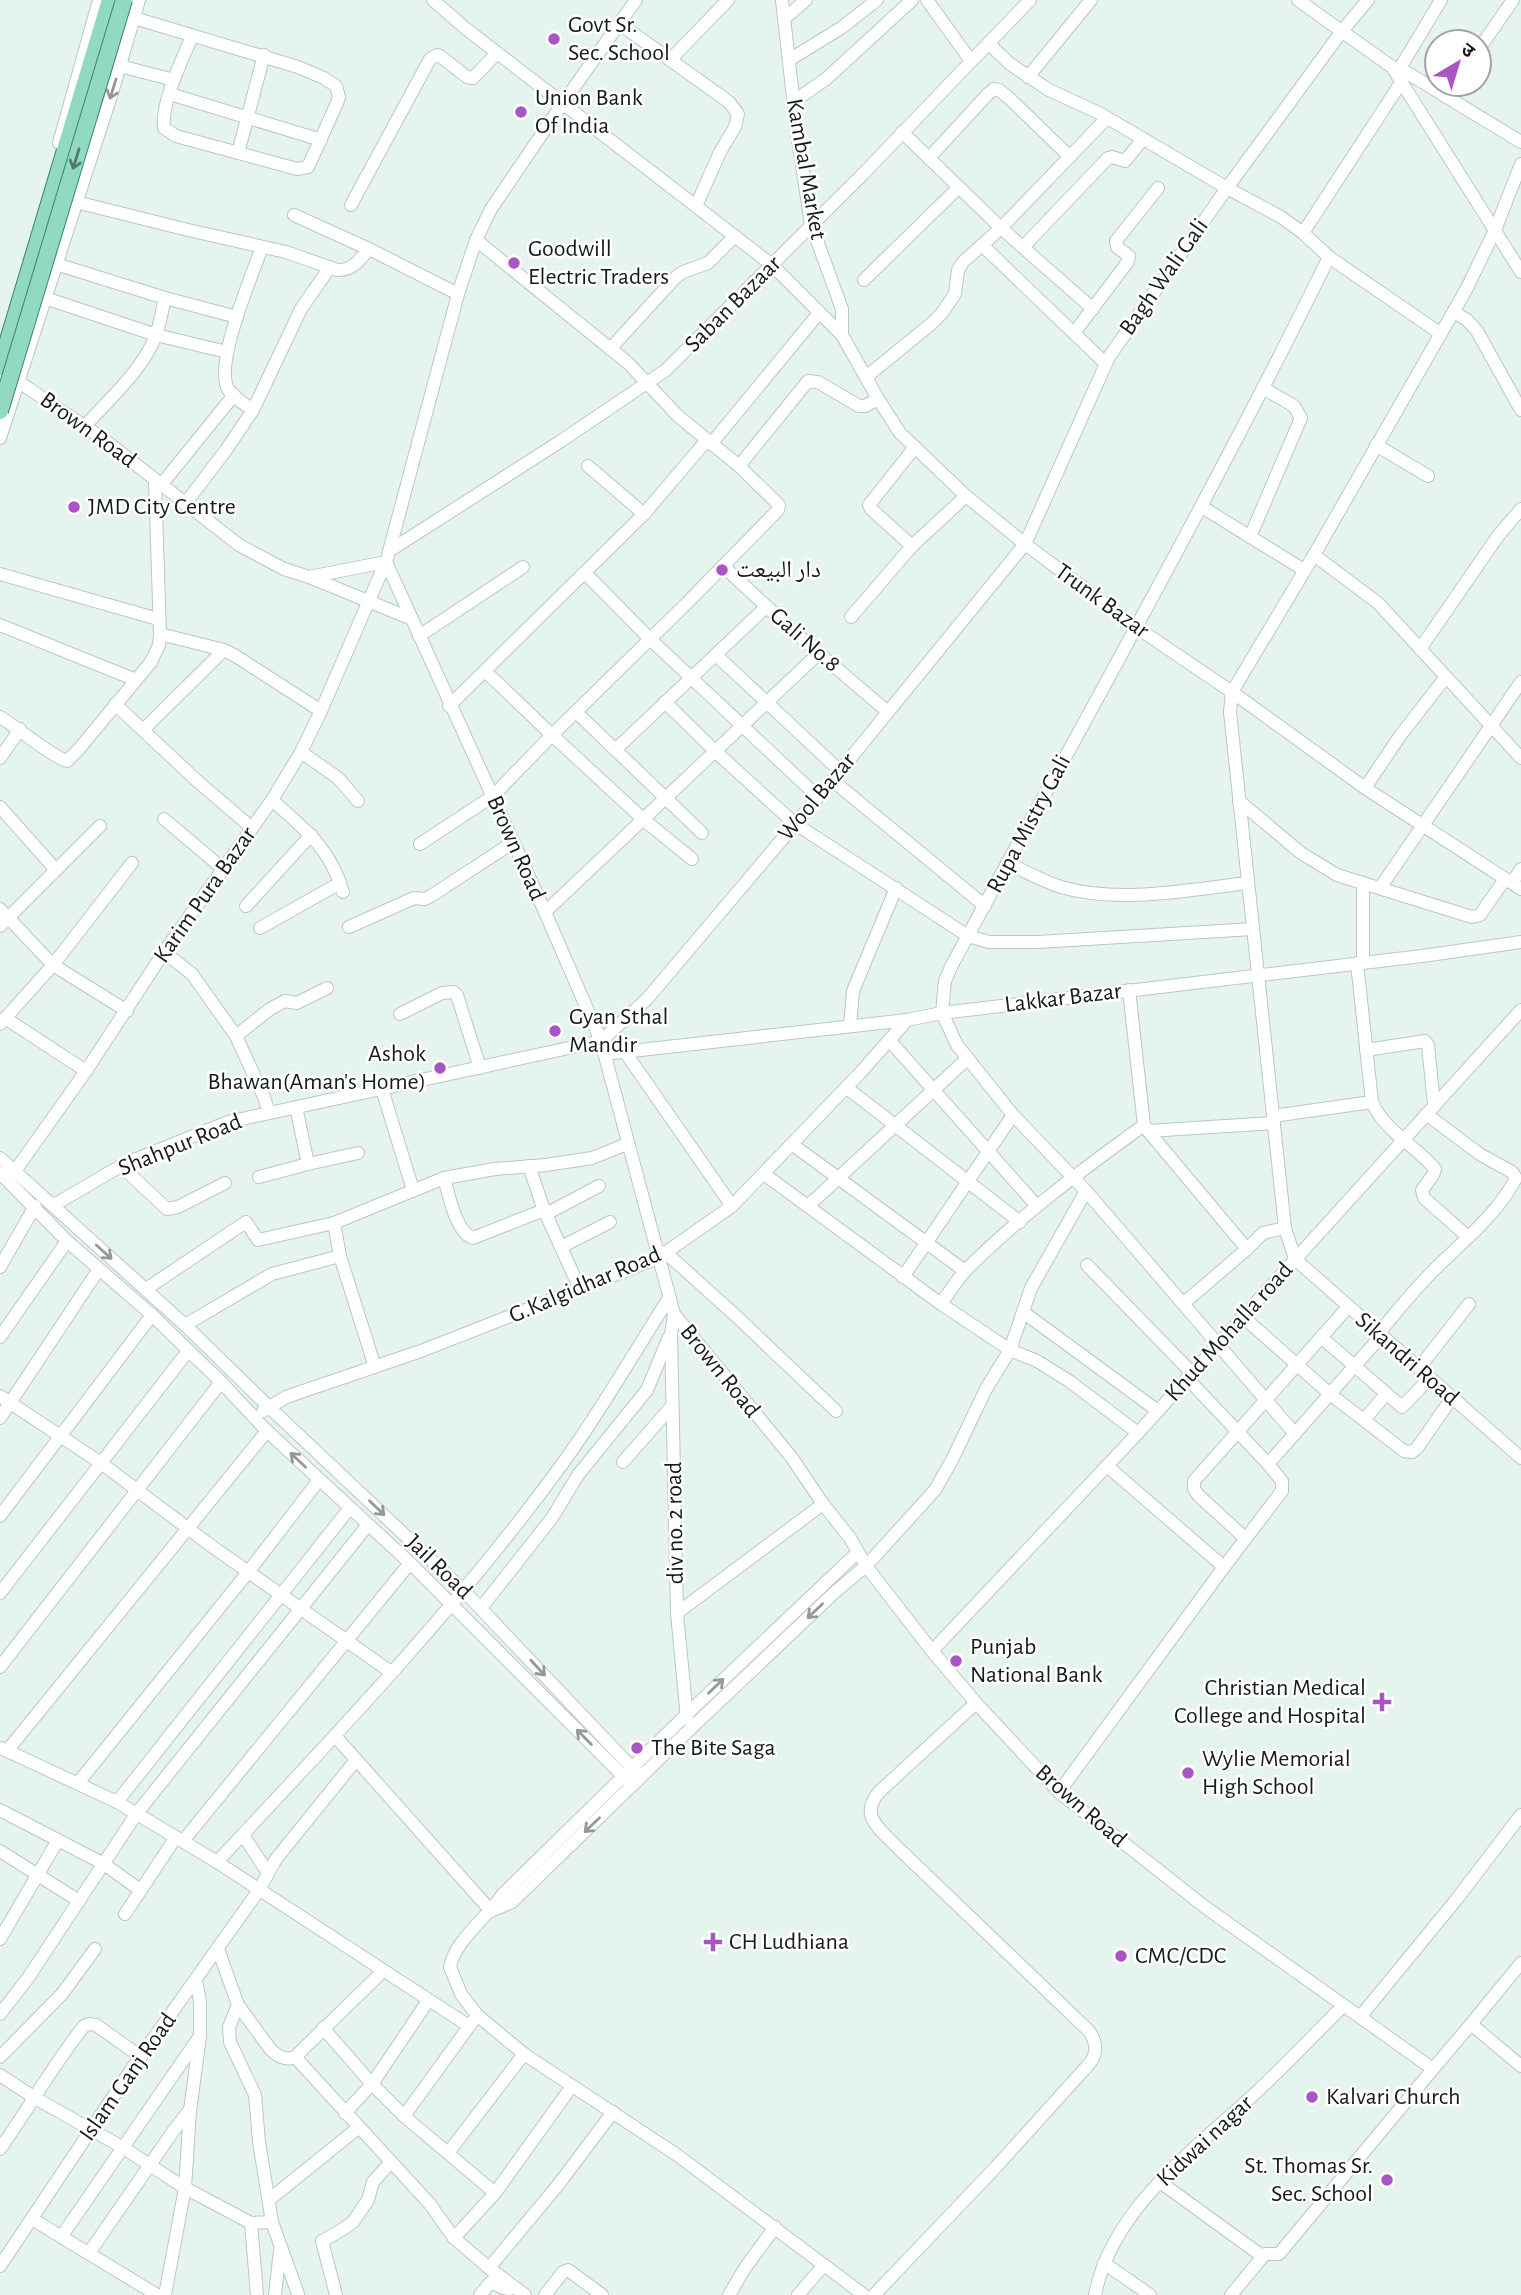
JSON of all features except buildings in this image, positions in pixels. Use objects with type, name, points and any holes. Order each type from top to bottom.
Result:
[{"type":"main road","points":[[0,367],[110,0]]},
{"type":"main road","points":[[0,411],[124,0]]},
{"type":"street","points":[[0,348],[99,0]]},
{"type":"street","points":[[0,438],[139,0]]},
{"type":"street","name":"Trunk Bazar","points":[[433,0],[465,28],[772,265],[842,335],[900,433],[966,496],[1136,627],[1365,788],[1513,883]]},
{"type":"street","name":"Karim Pura Bazar","points":[[5,1177],[86,1071],[164,952],[272,800],[301,752],[387,556],[458,294],[476,240],[491,209],[636,0]]},
{"type":"street","points":[[670,60],[728,0]]},
{"type":"street","name":"Kambal Market","points":[[782,0],[793,102],[811,224],[842,309],[842,335]]},
{"type":"street","points":[[784,19],[806,0]]},
{"type":"street","points":[[789,60],[842,28],[877,0]]},
{"type":"street","points":[[793,102],[826,79],[912,0]]},
{"type":"street","points":[[927,0],[971,61]]},
{"type":"street","name":"Saban Bazaar","points":[[387,556],[672,364],[864,173],[1030,0]]},
{"type":"street","points":[[1028,77],[1091,0]]},
{"type":"street","points":[[1298,0],[1400,74],[1423,86]]},
{"type":"street","name":"Bagh Wali Gali","points":[[1025,544],[1105,363],[1227,188],[1342,31],[1368,0]]},
{"type":"street","points":[[1303,233],[1400,74],[1441,0]]},
{"type":"street","points":[[1493,29],[1513,0]]},
{"type":"street","points":[[134,18],[264,55],[316,74],[336,86],[339,97],[311,164],[303,170],[168,132],[164,128],[163,117],[174,80],[192,36]]},
{"type":"street","points":[[620,24],[729,103],[738,114],[735,127],[720,152],[696,206]]},
{"type":"street","points":[[988,43],[1028,77],[1107,118],[1281,217],[1329,257],[1441,334]]},
{"type":"street","points":[[351,205],[430,59],[438,55],[467,77],[473,78],[497,53]]},
{"type":"street","points":[[238,153],[264,55]]},
{"type":"street","points":[[120,66],[174,80]]},
{"type":"street","points":[[1400,74],[1457,173],[1521,272]]},
{"type":"street","points":[[929,158],[994,89],[1009,98],[1070,157]]},
{"type":"street","points":[[170,94],[321,141]]},
{"type":"street","points":[[1448,98],[1521,142]]},
{"type":"street","points":[[866,377],[942,313],[955,294],[961,265],[1001,228],[1107,118]]},
{"type":"street","points":[[902,132],[1001,228],[1093,309]]},
{"type":"street","points":[[1023,247],[1108,158],[1125,161],[1143,139]]},
{"type":"street","points":[[1295,1259],[1285,1228],[1231,734],[1232,692],[1454,312],[1495,230],[1521,164]]},
{"type":"street","points":[[864,280],[958,188]]},
{"type":"street","points":[[1074,333],[1129,259],[1127,253],[1117,247],[1116,241],[1158,188]]},
{"type":"street","points":[[76,202],[286,252],[344,270],[349,269],[369,249]]},
{"type":"street","points":[[294,215],[458,294]]},
{"type":"street","points":[[610,349],[676,277],[708,263],[735,236]]},
{"type":"street","points":[[420,844],[493,796],[779,507],[778,501],[671,409],[648,382],[476,240]]},
{"type":"street","points":[[982,245],[1105,363]]},
{"type":"street","points":[[253,410],[226,386],[224,364],[237,317],[262,247]]},
{"type":"street","name":"Rupa Mistry Gali","points":[[942,1013],[945,981],[968,936],[1202,507],[1329,257]]},
{"type":"street","points":[[56,264],[237,317]]},
{"type":"street","points":[[186,504],[253,410],[301,309],[330,267]]},
{"type":"street","points":[[45,298],[156,335],[227,352]]},
{"type":"street","points":[[85,426],[131,375],[149,350],[156,335],[165,298]]},
{"type":"street","points":[[1454,312],[1467,320],[1477,331],[1521,410]]},
{"type":"street","points":[[449,706],[644,514],[819,313]]},
{"type":"street","name":"Brown Road","points":[[0,374],[19,382],[85,426],[239,545],[284,569],[412,619],[449,706],[545,912],[603,1048],[627,1144],[661,1255],[674,1314],[792,1458],[850,1538],[866,1566],[932,1651],[976,1703],[1059,1792],[1205,1907],[1433,2069]]},
{"type":"street","points":[[739,466],[808,381],[818,382],[859,406],[878,399]]},
{"type":"street","points":[[1250,537],[1301,418],[1294,406],[1263,388]]},
{"type":"street","points":[[0,717],[57,757],[67,761],[136,680],[156,652],[160,634],[158,482],[234,395]]},
{"type":"street","points":[[1376,445],[1428,476]]},
{"type":"street","points":[[912,546],[869,505],[915,447]]},
{"type":"street","points":[[588,466],[644,514]]},
{"type":"street","points":[[850,617],[912,546],[966,496]]},
{"type":"street","points":[[1202,507],[1304,570]]},
{"type":"street","points":[[1420,649],[1498,536],[1521,509]]},
{"type":"street","name":"Wool Bazar","points":[[603,1048],[836,776],[1025,544]]},
{"type":"street","points":[[1314,555],[1378,603],[1521,758]]},
{"type":"street","points":[[309,577],[387,556],[412,619]]},
{"type":"street","name":"Gali No.8","points":[[723,566],[818,654],[888,712]]},
{"type":"street","points":[[419,636],[523,567]]},
{"type":"street","points":[[585,573],[650,639],[817,796]]},
{"type":"street","points":[[0,574],[158,619]]},
{"type":"street","points":[[615,750],[766,607]]},
{"type":"street","points":[[0,625],[136,680]]},
{"type":"street","points":[[160,634],[224,650],[246,661],[321,710]]},
{"type":"street","points":[[143,730],[224,650]]},
{"type":"street","points":[[545,912],[818,654]]},
{"type":"street","points":[[716,655],[766,702],[836,776],[985,906]]},
{"type":"street","points":[[486,672],[644,820],[692,859]]},
{"type":"street","points":[[1365,788],[1400,736],[1445,678]]},
{"type":"street","points":[[1380,888],[1521,682]]},
{"type":"street","points":[[665,702],[794,823],[968,936],[989,942],[1038,942],[1253,929]]},
{"type":"street","points":[[116,704],[252,828]]},
{"type":"street","points":[[576,712],[702,833]]},
{"type":"street","points":[[0,758],[20,729]]},
{"type":"street","points":[[301,752],[338,778],[358,801]]},
{"type":"street","points":[[260,928],[341,888],[328,856],[311,835],[272,800]]},
{"type":"street","points":[[1238,800],[1308,858],[1337,874],[1472,917],[1480,915],[1513,883],[1521,869]]},
{"type":"street","points":[[0,807],[56,870]]},
{"type":"street","points":[[164,819],[222,868]]},
{"type":"street","points":[[100,826],[3,917],[53,965],[127,1011]]},
{"type":"street","points":[[246,906],[311,835]]},
{"type":"street","points":[[349,927],[414,898],[424,899],[431,896],[512,843]]},
{"type":"street","points":[[86,1071],[3,1021],[53,965],[132,863]]},
{"type":"street","points":[[1007,863],[1062,887],[1110,894],[1248,883]]},
{"type":"street","points":[[1363,883],[1360,963],[1372,1102],[1381,1118],[1434,1169],[1433,1175],[1422,1190],[1424,1198],[1468,1237]]},
{"type":"street","points":[[850,1027],[853,991],[896,888]]},
{"type":"street","name":"Lakkar Bazar","points":[[603,1048],[625,1052],[850,1027],[942,1013],[1521,942]]},
{"type":"street","points":[[164,952],[192,974],[236,1036],[269,1113]]},
{"type":"street","points":[[236,1036],[270,1009],[287,1001],[297,1003],[327,988]]},
{"type":"street","points":[[1129,990],[1146,1128],[1247,1249]]},
{"type":"street","points":[[400,1014],[442,993],[454,992],[480,1068]]},
{"type":"street","name":"Khud Mohalla road","points":[[932,1651],[1138,1433],[1521,1010]]},
{"type":"street","points":[[942,1013],[957,1045],[1013,1115],[1073,1176],[1294,1434]]},
{"type":"street","name":"G.Kalgidhar Road","points":[[255,1418],[286,1397],[421,1352],[661,1255],[732,1206],[847,1088],[907,1020]]},
{"type":"street","points":[[889,1040],[1037,1206]]},
{"type":"street","points":[[1268,1464],[1355,1366],[1430,1273],[1468,1237],[1515,1180],[1512,1172],[1481,1155],[1430,1109],[1425,1041],[1366,1050]]},
{"type":"street","name":"Shahpur Road","points":[[54,1206],[121,1166],[228,1122],[480,1068],[603,1048]]},
{"type":"street","points":[[625,1052],[732,1206]]},
{"type":"street","points":[[808,1206],[968,1058]]},
{"type":"street","points":[[847,1088],[1020,1222]]},
{"type":"street","points":[[382,1089],[413,1190]]},
{"type":"street","points":[[941,1304],[965,1271],[1037,1206],[1073,1176],[1146,1128],[1274,1119],[1372,1102]]},
{"type":"street","points":[[296,1107],[308,1164]]},
{"type":"street","points":[[903,1277],[1013,1115]]},
{"type":"street","points":[[146,1289],[245,1223],[250,1225],[254,1237],[258,1240],[334,1223],[444,1178],[592,1158],[627,1144]]},
{"type":"street","points":[[793,1145],[965,1271]]},
{"type":"street","points":[[259,1177],[358,1153]]},
{"type":"street","name":"Jail Road","points":[[0,1158],[5,1177],[67,1241],[152,1315],[267,1431],[410,1563],[632,1777]]},
{"type":"street","points":[[121,1166],[167,1209],[178,1207],[225,1183]]},
{"type":"street","points":[[529,1166],[545,1212],[580,1289]]},
{"type":"street","points":[[764,1174],[941,1304],[1010,1350],[1037,1361],[1069,1381],[1138,1433]]},
{"type":"street","name":"Jail Road","points":[[5,1177],[54,1206],[185,1325],[463,1590],[522,1651],[632,1777]]},
{"type":"street","points":[[444,1178],[459,1226],[467,1236],[479,1237],[545,1212],[599,1186]]},
{"type":"street","points":[[864,2295],[677,2155],[524,2054],[477,2015],[461,1994],[450,1967],[457,1950],[492,1911],[503,1894],[632,1777],[686,1733],[866,1566],[934,1490],[944,1476],[986,1389],[1010,1350],[1031,1288],[1086,1191]]},
{"type":"street","points":[[0,1267],[34,1206]]},
{"type":"street","points":[[561,1247],[610,1222]]},
{"type":"street","points":[[334,1223],[340,1256],[375,1367]]},
{"type":"street","points":[[1184,1303],[1263,1233],[1285,1228]]},
{"type":"street","points":[[0,1337],[67,1241]]},
{"type":"street","points":[[661,1255],[735,1315],[836,1411]]},
{"type":"street","points":[[185,1325],[272,1274],[340,1256]]},
{"type":"street","name":"Sikandri Road","points":[[1295,1259],[1521,1458]]},
{"type":"street","points":[[1059,1792],[1283,1488],[1282,1481],[1268,1464],[1087,1265]]},
{"type":"street","points":[[0,1418],[6,1399],[99,1269]]},
{"type":"street","points":[[216,1862],[335,1736],[463,1590],[582,1437],[669,1298]]},
{"type":"street","points":[[1419,1368],[1469,1304]]},
{"type":"street","points":[[1245,1538],[1205,1503],[1194,1489],[1197,1476],[1348,1307]]},
{"type":"street","points":[[1023,1312],[1158,1411]]},
{"type":"street","name":"div no. 2 road","points":[[674,1314],[671,1334],[677,1613],[687,1714],[686,1733]]},
{"type":"street","points":[[0,1516],[152,1315]]},
{"type":"street","points":[[1242,1316],[1330,1394],[1404,1451],[1412,1452],[1452,1398]]},
{"type":"street","points":[[481,1608],[552,1518],[578,1475],[647,1390],[671,1334]]},
{"type":"street","points":[[1321,1337],[1399,1405],[1404,1406],[1430,1378]]},
{"type":"street","points":[[0,1593],[188,1351]]},
{"type":"street","points":[[0,1667],[221,1382]]},
{"type":"street","points":[[1364,1420],[1386,1394]]},
{"type":"street","points":[[6,1399],[62,1435],[391,1672]]},
{"type":"street","points":[[624,1462],[673,1406]]},
{"type":"street","points":[[267,1431],[189,1529],[2,1749],[137,1813],[469,2026]]},
{"type":"street","points":[[1107,1466],[1224,1567]]},
{"type":"street","points":[[78,1783],[319,1480]]},
{"type":"street","points":[[677,1613],[823,1504]]},
{"type":"street","points":[[117,1802],[349,1508]]},
{"type":"street","points":[[0,2014],[28,1978],[137,1813],[367,1526]]},
{"type":"street","points":[[632,1777],[687,1714],[858,1552]]},
{"type":"street","points":[[125,1914],[179,1839],[410,1563]]},
{"type":"street","points":[[510,1662],[522,1651]]},
{"type":"street","points":[[874,2295],[1005,2158],[1090,2063],[1096,2050],[1090,2032],[905,1855],[871,1817],[870,1807],[879,1792],[976,1703]]},
{"type":"street","points":[[335,1736],[492,1911]]},
{"type":"street","name":"Islam Ganj Road","points":[[0,2266],[284,1850],[356,1760]]},
{"type":"street","points":[[0,1810],[104,1864],[140,1890]]},
{"type":"street","points":[[1360,2017],[1471,1882],[1521,1815]]},
{"type":"street","points":[[243,1835],[268,1873]]},
{"type":"street","points":[[0,1940],[58,1840]]},
{"type":"street","points":[[0,1851],[79,1901]]},
{"type":"street","points":[[0,2057],[62,1994],[95,1949]]},
{"type":"street","points":[[218,1949],[238,2004],[278,2056],[290,2059],[383,1971]]},
{"type":"street","points":[[1231,2295],[1262,2256],[1266,2253],[1279,2254],[1521,1963]]},
{"type":"street","points":[[165,2295],[185,2188],[190,2111],[200,2036],[201,2015],[196,1980]]},
{"type":"street","points":[[345,2113],[372,2084],[428,2001]]},
{"type":"street","points":[[238,2004],[229,2027],[230,2042],[255,2095],[259,2142],[272,2222],[298,2294]]},
{"type":"street","name":"Kidwai nagar","points":[[1094,2295],[1104,2263],[1121,2228],[1160,2182],[1263,2087],[1343,2006]]},
{"type":"street","points":[[404,2116],[477,2015]]},
{"type":"street","points":[[1471,2024],[1521,2066]]},
{"type":"street","points":[[0,2149],[35,2098],[54,2064],[84,2026],[96,2025],[141,2057]]},
{"type":"street","points":[[323,2028],[404,2116],[495,2193]]},
{"type":"street","points":[[61,2237],[200,2036]]},
{"type":"street","points":[[447,2153],[524,2054]]},
{"type":"street","points":[[295,2057],[429,2203],[454,2238],[525,2295]]},
{"type":"street","points":[[0,2076],[122,2147],[185,2188],[251,2223],[272,2222]]},
{"type":"street","points":[[454,2238],[495,2193],[572,2086]]},
{"type":"street","points":[[89,2253],[190,2111]]},
{"type":"street","points":[[489,2268],[558,2185],[613,2112]]},
{"type":"street","points":[[270,2199],[359,2128]]},
{"type":"street","points":[[337,2295],[322,2241],[353,2221],[368,2200],[373,2182],[390,2163]]},
{"type":"street","points":[[1160,2182],[1262,2256]]},
{"type":"street","points":[[32,2219],[157,2295]]},
{"type":"street","points":[[251,2223],[257,2295]]},
{"type":"street","points":[[729,2295],[745,2267],[775,2227]]},
{"type":"street","points":[[275,2295],[280,2246]]},
{"type":"street","points":[[1104,2263],[1150,2295]]},
{"type":"street","points":[[798,2295],[824,2265]]},
{"type":"street","points":[[545,2295],[568,2270],[602,2295]]},
{"type":"street","points":[[480,2295],[491,2282],[503,2288],[513,2286]]},
{"type":"place","name":"Govt Sr. Sec. School","points":[[554,39]]},
{"type":"place","name":"Union Bank Of India","points":[[521,112]]},
{"type":"place","name":"Goodwill Electric Traders","points":[[514,263]]},
{"type":"place","name":"JMD City Centre","points":[[74,507]]},
{"type":"place","name":"دار البیعت","points":[[722,570]]},
{"type":"place","name":"Gyan Sthal Mandir","points":[[555,1031]]},
{"type":"place","name":"Ashok Bhawan(Aman's Home)","points":[[440,1068]]},
{"type":"place","name":"Punjab National Bank","points":[[956,1661]]},
{"type":"place","name":"Christian Medical College and Hospital","points":[[1382,1702]]},
{"type":"place","name":"The Bite Saga","points":[[637,1748]]},
{"type":"place","name":"Wylie Memorial High School","points":[[1188,1773]]},
{"type":"place","name":"CH Ludhiana","points":[[713,1942]]},
{"type":"place","name":"CMC/CDC","points":[[1121,1956]]},
{"type":"place","name":"Kalvari Church","points":[[1312,2097]]},
{"type":"place","name":"St. Thomas Sr. Sec. School","points":[[1387,2180]]}]
